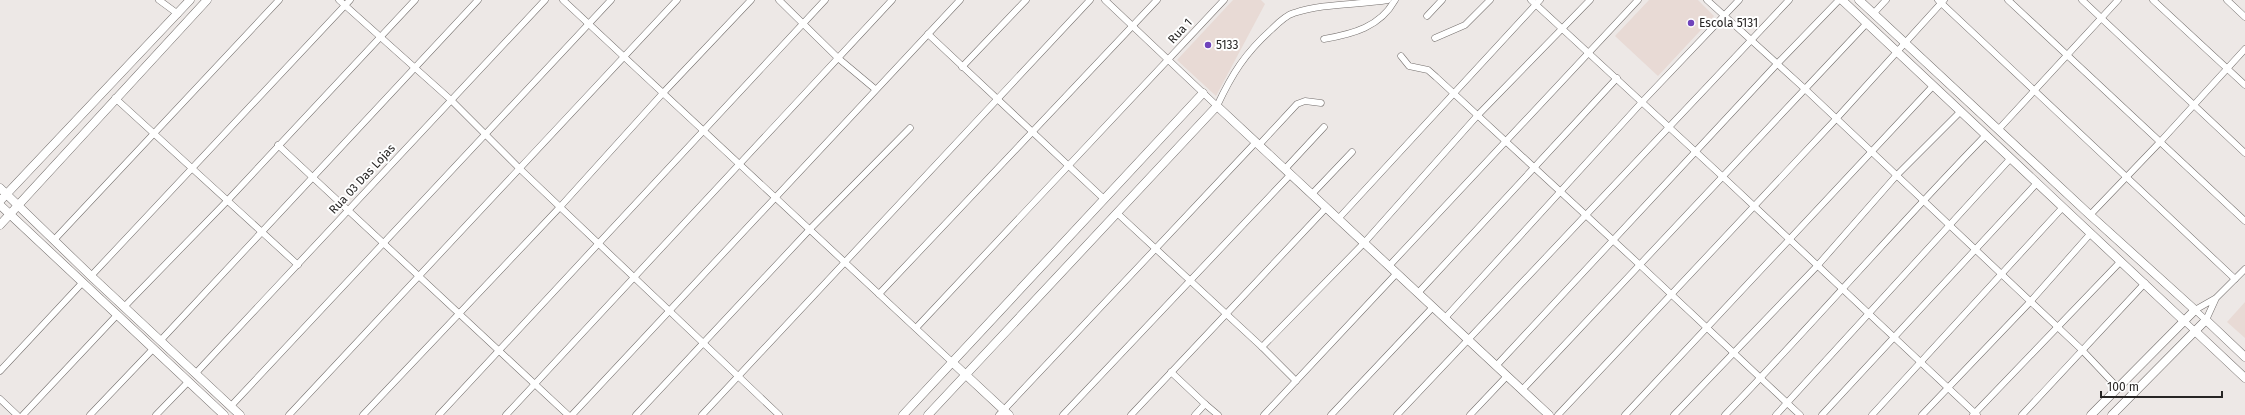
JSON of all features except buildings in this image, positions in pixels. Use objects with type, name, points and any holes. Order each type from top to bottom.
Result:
[{"type":"street","points":[[159,0],[178,14]]},
{"type":"street","points":[[0,201],[3,191],[178,14],[190,0]]},
{"type":"street","points":[[0,225],[115,98],[207,0]]},
{"type":"street","points":[[54,240],[279,0]]},
{"type":"street","points":[[339,0],[451,100],[520,169],[779,415]]},
{"type":"street","points":[[91,276],[350,0]]},
{"type":"street","points":[[124,307],[228,200],[415,0]]},
{"type":"street","points":[[161,340],[314,178],[478,0]]},
{"type":"street","name":"Rua 03 Das Lojas","points":[[196,373],[545,0]]},
{"type":"street","points":[[563,0],[811,228],[879,294],[966,374],[1004,413],[1155,249],[1257,143],[1297,104],[1306,101],[1321,103]]},
{"type":"street","points":[[231,406],[385,244],[611,0]]},
{"type":"street","points":[[289,415],[677,0]]},
{"type":"street","points":[[363,415],[560,207],[663,93],[751,0]]},
{"type":"street","points":[[779,0],[838,58],[875,89]]},
{"type":"street","points":[[439,415],[703,129],[825,0]]},
{"type":"street","points":[[506,415],[536,385],[633,277],[741,164],[892,0]]},
{"type":"street","points":[[572,415],[875,89],[960,0]]},
{"type":"street","points":[[962,67],[1026,0]]},
{"type":"street","points":[[702,415],[1090,0]]},
{"type":"street","points":[[1105,0],[1132,27],[1397,273],[1546,414]]},
{"type":"street","points":[[879,294],[1033,133],[1157,0]]},
{"type":"street","name":"Rua 1","points":[[916,328],[1224,0]]},
{"type":"street","points":[[928,415],[1217,106],[1231,76],[1249,51],[1292,13],[1314,8],[1388,0]]},
{"type":"street","points":[[1324,39],[1350,34],[1372,25],[1389,12],[1395,0]]},
{"type":"street","points":[[1427,16],[1442,0]]},
{"type":"street","points":[[1435,38],[1465,25],[1490,0]]},
{"type":"street","points":[[1262,347],[1364,243],[1477,116],[1563,30],[1590,0]]},
{"type":"street","points":[[1389,266],[1638,0]]},
{"type":"street","points":[[1707,0],[1750,41],[1805,89],[2082,350],[2118,388]]},
{"type":"street","points":[[1445,318],[1561,193],[1642,102],[1739,0]]},
{"type":"street","points":[[1397,415],[1789,0]]},
{"type":"street","points":[[1496,366],[1777,64],[1840,0],[1898,52],[2010,159],[2037,182],[2245,378]]},
{"type":"street","points":[[1859,0],[2245,357]]},
{"type":"street","points":[[1874,13],[1886,0]]},
{"type":"street","points":[[2008,0],[2245,220]]},
{"type":"street","points":[[2082,0],[2245,153]]},
{"type":"street","points":[[1998,130],[2118,0]]},
{"type":"street","points":[[2153,0],[2245,85]]},
{"type":"street","points":[[2227,0],[2245,17]]},
{"type":"street","points":[[1558,415],[1898,52],[1941,1],[2034,92],[2235,279]]},
{"type":"street","points":[[1338,219],[1536,2],[1563,30],[1617,78],[1818,265],[1975,414],[2121,261]]},
{"type":"street","points":[[1522,390],[1641,266],[1866,23]]},
{"type":"street","points":[[928,34],[1104,199]]},
{"type":"street","points":[[2090,215],[2161,141],[2245,49]]},
{"type":"street","points":[[1401,56],[1409,66],[1428,70],[1586,216],[1613,239],[1800,415]]},
{"type":"street","points":[[1418,293],[1617,78]]},
{"type":"street","points":[[1625,415],[1706,327],[1872,153],[1933,86]]},
{"type":"street","points":[[904,415],[1203,93]]},
{"type":"street","points":[[115,98],[298,265]]},
{"type":"street","points":[[1674,415],[1818,265],[1896,176],[1961,112]]},
{"type":"street","points":[[1063,415],[1190,281],[1288,172],[1324,127]]},
{"type":"street","points":[[636,415],[811,228],[910,128]]},
{"type":"street","points":[[1725,415],[1844,290],[1922,200],[1986,135]]},
{"type":"street","points":[[278,145],[568,415]]},
{"type":"street","points":[[1312,194],[1352,152]]},
{"type":"street","points":[[1776,415],[1870,315],[2010,159]]},
{"type":"street","points":[[1822,415],[1895,338],[1974,249],[2037,182]]},
{"type":"street","points":[[3,191],[91,276],[240,415]]},
{"type":"street","points":[[0,205],[222,414]]},
{"type":"street","points":[[1872,415],[1922,363],[2063,207]]},
{"type":"street","points":[[1131,415],[1326,208]]},
{"type":"street","points":[[1117,213],[1262,347],[1296,381]]},
{"type":"street","points":[[1922,415],[2030,302],[2091,233]]},
{"type":"street","points":[[2092,415],[2195,310],[2216,298],[2245,269]]},
{"type":"street","points":[[1264,415],[1397,273]]},
{"type":"street","points":[[0,371],[83,282]]},
{"type":"street","points":[[2022,415],[2145,283]]},
{"type":"street","points":[[2112,415],[2206,320],[2216,298]]},
{"type":"street","points":[[1331,415],[1433,307]]},
{"type":"street","points":[[23,415],[117,315]]},
{"type":"street","points":[[90,415],[153,349]]},
{"type":"street","points":[[1171,372],[1218,415]]},
{"type":"street","points":[[1470,415],[1507,376]]},
{"type":"street","points":[[156,415],[188,382]]},
{"type":"street","points":[[0,399],[17,415]]},
{"type":"street","points":[[1195,415],[1205,404]]},
{"type":"street","points":[[767,415],[772,409]]},
{"type":"shaded area","points":[[1233,0],[1261,0],[1265,4],[1216,96],[1177,60]]},
{"type":"shaded area","points":[[1649,0],[1698,0],[1714,16],[1658,76],[1615,36]]},
{"type":"shaded area","points":[[2245,302],[2245,338],[2227,322]]},
{"type":"place","name":"Escola 5131","points":[[1691,23]]},
{"type":"place","name":"5133","points":[[1208,45]]}]
